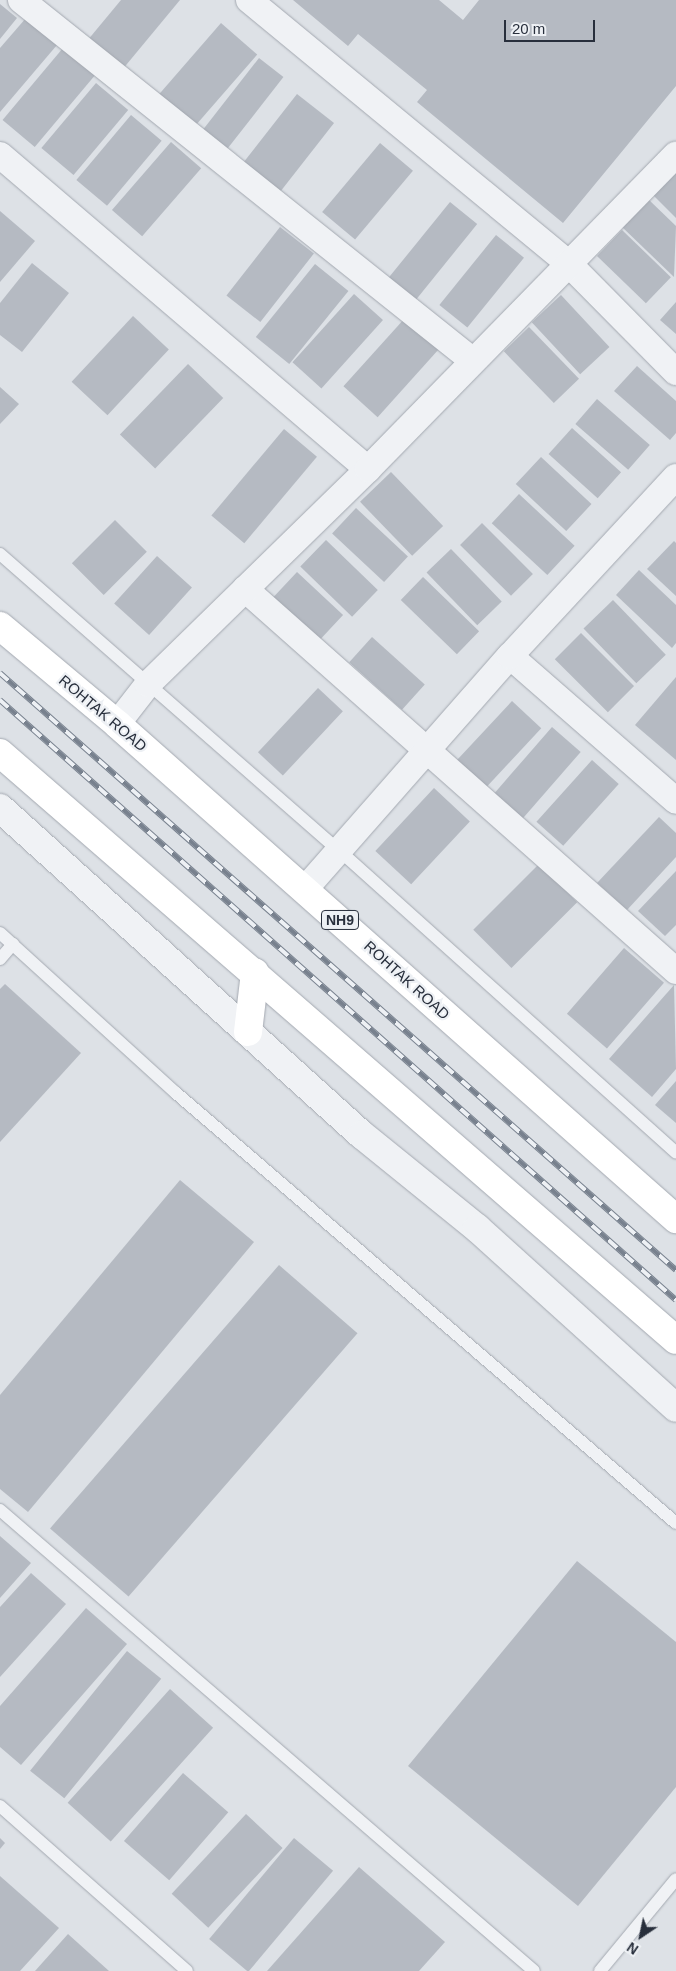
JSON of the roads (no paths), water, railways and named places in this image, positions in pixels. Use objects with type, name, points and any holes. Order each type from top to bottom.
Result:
[{"type":"highway","name":"ROHTAK ROAD","points":[[0,626],[118,724],[676,1219]]},
{"type":"highway","points":[[0,753],[255,972],[676,1340]]},
{"type":"highway","points":[[248,1032],[255,972]]},
{"type":"street","points":[[21,0],[472,361]]},
{"type":"street","points":[[249,0],[569,264],[676,372]]},
{"type":"street","points":[[0,155],[368,469]]},
{"type":"street","points":[[118,724],[148,684],[368,469],[676,155]]},
{"type":"street","points":[[305,889],[341,852],[426,750],[510,656],[676,477]]},
{"type":"street","points":[[245,589],[676,971]]},
{"type":"street","points":[[510,656],[676,801]]},
{"type":"street","points":[[0,808],[362,1135],[477,1228],[676,1408]]},
{"type":"lane","points":[[0,554],[341,852],[676,1153]]},
{"type":"lane","points":[[0,933],[176,1093],[676,1523]]},
{"type":"lane","points":[[0,959],[13,944]]},
{"type":"lane","points":[[0,1510],[534,1971]]},
{"type":"lane","points":[[0,1806],[187,1971]]},
{"type":"lane","points":[[600,1971],[676,1879]]},
{"type":"railway","points":[[0,673],[676,1270]]},
{"type":"railway","points":[[0,700],[676,1300]]}]
